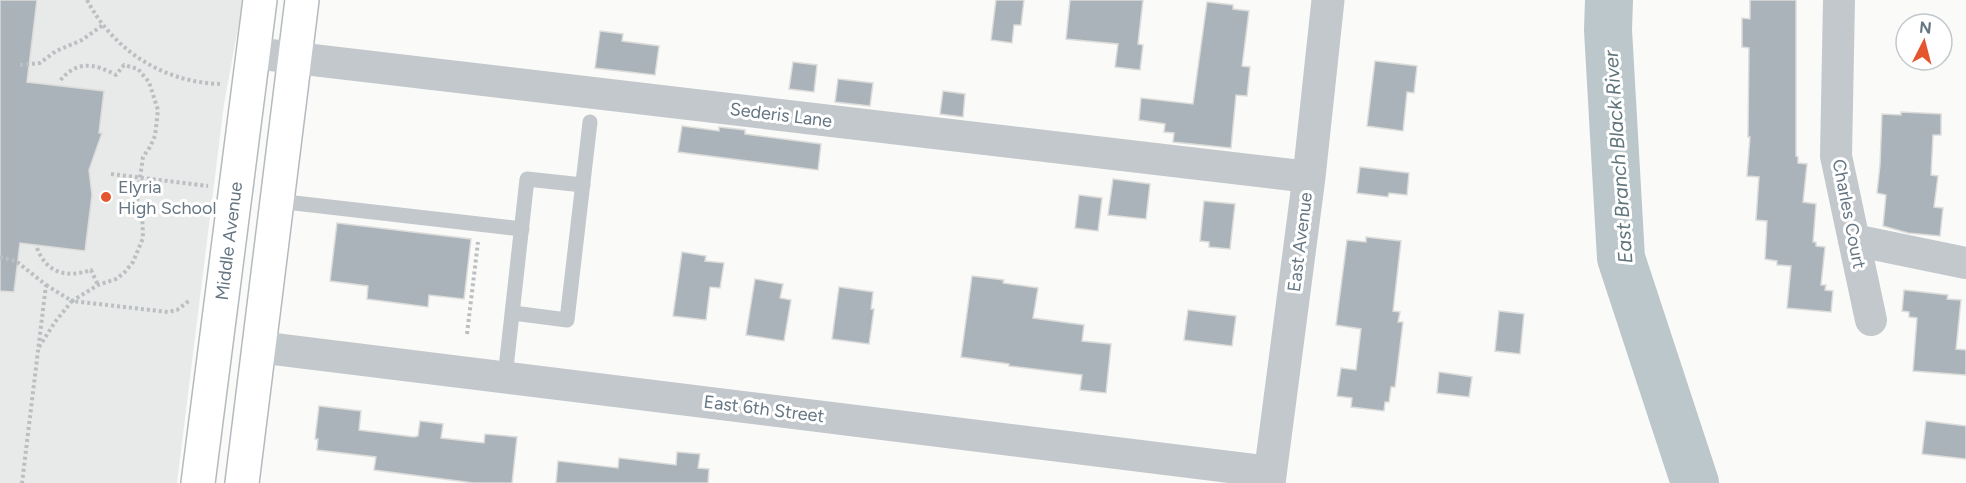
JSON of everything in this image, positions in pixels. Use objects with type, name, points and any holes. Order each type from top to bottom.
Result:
[{"type":"main road","name":"Middle Avenue","points":[[198,483],[260,0]]},
{"type":"main road","points":[[242,483],[302,0]]},
{"type":"street","name":"East Avenue","points":[[1270,477],[1309,177],[1328,0]]},
{"type":"street","name":"Charles Court","points":[[1839,0],[1836,156],[1871,320]]},
{"type":"street","name":"Sederis Lane","points":[[253,53],[1309,177]]},
{"type":"street","points":[[1854,240],[1966,263]]},
{"type":"street","name":"East 6th Street","points":[[258,347],[1270,477]]},
{"type":"lane","points":[[513,313],[567,320],[591,123]]},
{"type":"lane","points":[[505,377],[527,179],[583,185]]},
{"type":"lane","points":[[277,201],[522,229]]},
{"type":"path","points":[[87,0],[116,40],[143,62],[187,81],[221,84]]},
{"type":"path","points":[[20,65],[40,63],[56,51],[82,40],[103,25]]},
{"type":"path","points":[[138,69],[143,62]]},
{"type":"path","points":[[38,350],[55,322],[72,301],[124,273],[139,250],[144,224],[138,199],[140,177],[143,157],[155,136],[158,110],[149,82],[138,69],[124,65],[116,75],[102,68],[77,67],[66,72],[59,82]]},
{"type":"path","points":[[111,174],[208,186]]},
{"type":"path","points":[[467,334],[479,237]]},
{"type":"path","points":[[38,248],[42,260],[51,268],[70,274],[91,270],[98,285]]},
{"type":"path","points":[[0,257],[16,261],[46,285],[72,301],[168,312],[177,310],[190,300]]},
{"type":"path","points":[[21,483],[46,285]]},
{"type":"shaded area","name":"Elyria High School","points":[[0,0],[243,0],[224,104],[177,483],[0,483]]},
{"type":"building","points":[[0,0],[37,0],[27,82],[104,91],[99,133],[102,133],[89,170],[92,195],[85,251],[20,243],[14,292],[0,291]]},
{"type":"building","points":[[996,0],[1024,0],[1021,25],[1014,25],[1012,43],[991,40]]},
{"type":"building","points":[[1070,0],[1143,0],[1138,44],[1143,45],[1140,70],[1115,67],[1118,44],[1066,39]]},
{"type":"building","points":[[1750,0],[1796,0],[1796,156],[1798,163],[1807,164],[1803,202],[1816,204],[1813,242],[1816,242],[1816,246],[1825,247],[1821,285],[1826,285],[1825,290],[1833,291],[1831,312],[1787,308],[1791,266],[1777,265],[1777,261],[1765,259],[1767,221],[1756,220],[1759,177],[1747,176],[1750,137],[1748,137],[1749,48],[1742,47],[1742,18],[1750,19]]},
{"type":"building","points":[[1207,2],[1233,5],[1233,9],[1249,11],[1242,66],[1250,67],[1247,96],[1236,95],[1231,148],[1173,142],[1174,133],[1164,132],[1165,124],[1139,120],[1141,98],[1193,104]]},
{"type":"building","points":[[600,31],[623,34],[622,41],[659,46],[655,75],[595,68]]},
{"type":"building","points":[[1375,61],[1417,66],[1414,93],[1407,92],[1403,131],[1367,126]]},
{"type":"building","points":[[793,62],[817,65],[814,92],[789,89]]},
{"type":"building","points":[[838,79],[873,83],[870,106],[835,102]]},
{"type":"building","points":[[943,91],[965,94],[963,117],[940,114]]},
{"type":"building","points":[[1901,112],[1941,114],[1941,135],[1933,135],[1931,175],[1938,176],[1934,207],[1943,208],[1940,236],[1908,233],[1883,226],[1886,195],[1877,193],[1882,114],[1901,115]]},
{"type":"building","points":[[682,126],[719,131],[719,127],[745,130],[745,134],[821,144],[818,170],[678,152]]},
{"type":"building","points":[[1360,167],[1409,173],[1407,195],[1389,193],[1388,197],[1357,193]]},
{"type":"building","points":[[1113,179],[1150,184],[1146,219],[1108,215]]},
{"type":"building","points":[[1079,195],[1102,198],[1098,231],[1075,228]]},
{"type":"building","points":[[1204,201],[1235,204],[1230,249],[1209,247],[1209,242],[1200,241]]},
{"type":"building","points":[[337,223],[471,239],[464,299],[429,295],[428,307],[367,299],[368,286],[330,281]]},
{"type":"building","points":[[1366,237],[1401,241],[1393,311],[1400,312],[1398,322],[1403,322],[1395,387],[1391,387],[1389,402],[1385,402],[1384,411],[1351,407],[1352,398],[1337,396],[1341,368],[1356,370],[1361,329],[1336,325],[1347,240],[1366,242]]},
{"type":"building","points":[[682,252],[706,256],[705,261],[724,263],[720,288],[710,287],[706,320],[673,316]]},
{"type":"building","points":[[972,276],[1038,288],[1033,318],[1084,325],[1082,341],[1111,344],[1106,393],[1080,390],[1082,375],[1009,366],[1009,364],[961,357]]},
{"type":"building","points":[[755,279],[783,284],[780,298],[791,300],[784,341],[746,335]]},
{"type":"building","points":[[839,287],[873,292],[871,309],[874,309],[869,344],[832,339]]},
{"type":"building","points":[[1904,290],[1948,295],[1947,299],[1961,300],[1956,349],[1966,350],[1966,375],[1913,371],[1917,318],[1909,317],[1909,312],[1902,311]]},
{"type":"building","points":[[1188,310],[1236,316],[1232,346],[1184,340]]},
{"type":"building","points":[[1499,311],[1524,314],[1520,354],[1495,351]]},
{"type":"building","points":[[1439,372],[1472,377],[1469,397],[1437,393]]},
{"type":"building","points":[[319,406],[361,411],[359,430],[414,437],[418,436],[420,421],[443,424],[441,438],[484,443],[485,434],[517,437],[512,483],[474,483],[374,470],[376,457],[317,450],[318,439],[315,439]]},
{"type":"building","points":[[1926,421],[1966,426],[1966,459],[1922,454]]},
{"type":"building","points":[[677,452],[700,454],[698,468],[709,469],[708,483],[556,483],[558,461],[618,468],[619,458],[676,465]]},
{"type":"waterway","name":"East Branch Black River","points":[[1609,0],[1608,30],[1621,258],[1695,483]]},
{"type":"place","name":"Elyria High School","points":[[106,197]]}]
